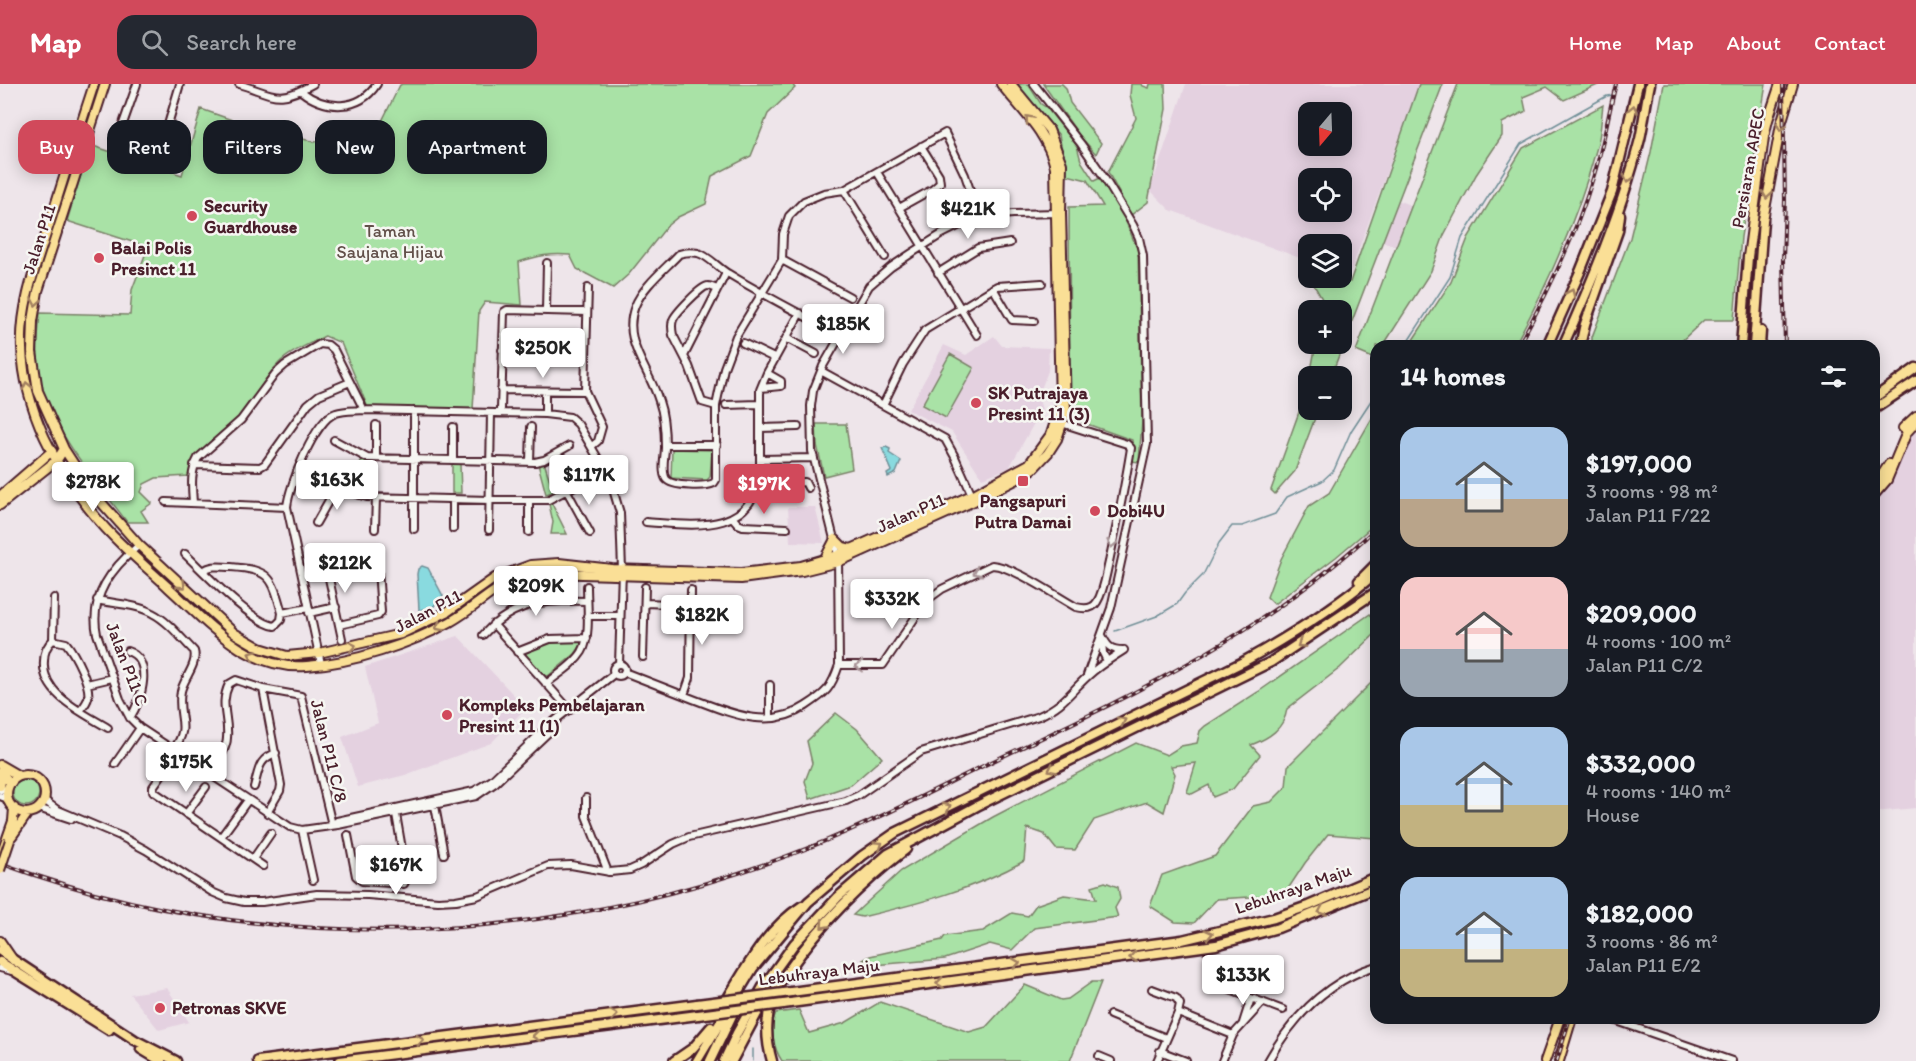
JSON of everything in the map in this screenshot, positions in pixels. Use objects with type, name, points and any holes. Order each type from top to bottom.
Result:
[{"type":"highway","points":[[1548,340],[1584,263],[1612,192],[1638,84]]},
{"type":"highway","points":[[1566,340],[1593,278],[1622,199],[1640,138],[1650,84]]},
{"type":"highway","points":[[1581,340],[1618,231],[1622,199]]},
{"type":"highway","points":[[1754,340],[1763,220]]},
{"type":"highway","points":[[1760,340],[1763,220]]},
{"type":"highway","points":[[1741,340],[1748,257]]},
{"type":"highway","points":[[1747,340],[1748,257]]},
{"type":"highway","points":[[1880,394],[1916,368]]},
{"type":"highway","points":[[1880,406],[1916,381]]},
{"type":"highway","points":[[1300,628],[1370,570]]},
{"type":"highway","points":[[674,1061],[693,1048],[707,1034],[743,971],[789,914],[808,902],[862,856],[895,833],[1243,662],[1340,602],[1370,578]]},
{"type":"highway","points":[[724,1061],[763,987],[781,961],[813,923],[857,879],[888,854],[1064,763],[1264,666],[1370,596]]},
{"type":"highway","points":[[732,1061],[774,983],[805,946],[846,900],[930,831]]},
{"type":"highway","name":"Lebuhraya Maju","points":[[258,1061],[1182,940],[1274,918],[1370,880]]},
{"type":"highway","name":"Lebuhraya Maju","points":[[340,1061],[1216,945],[1278,928],[1370,890]]},
{"type":"highway","points":[[697,1061],[753,968],[808,902]]},
{"type":"highway","points":[[710,1061],[737,1004],[775,943]]},
{"type":"highway","points":[[772,1061],[766,1030],[771,1001],[780,983],[805,946]]},
{"type":"highway","points":[[0,951],[135,1040],[176,1061]]},
{"type":"highway","points":[[0,962],[160,1061]]},
{"type":"main road","name":"Jalan P11","points":[[94,84],[48,242],[35,306],[32,362],[43,406],[64,449],[98,499],[140,545],[227,627],[250,643],[287,656],[319,653],[387,639],[422,626],[453,609],[495,578],[522,567],[558,563],[621,572],[741,579],[802,571],[838,558],[973,498],[1029,464],[1060,423],[1058,213],[1054,167],[1049,146],[1042,134],[1001,84]]},
{"type":"main road","name":"Jalan P11","points":[[105,84],[26,302],[22,348],[32,404],[46,441],[63,471],[93,514],[130,553],[217,632],[241,650],[261,660],[280,665],[307,666],[386,650],[422,636],[451,621],[498,587],[522,578],[551,573],[741,573],[801,566],[825,558],[838,558],[851,549],[973,498]]},
{"type":"main road","name":"Jalan P11","points":[[1011,84],[1049,130],[1055,142],[1062,164],[1058,213]]},
{"type":"main road","name":"Persiaran APEC","points":[[1748,257],[1764,136],[1780,84]]},
{"type":"main road","name":"Persiaran APEC","points":[[1763,220],[1775,152],[1793,84]]},
{"type":"main road","points":[[1880,479],[1888,468],[1902,429],[1909,420],[1916,416]]},
{"type":"main road","points":[[1880,488],[1887,480],[1906,432],[1916,422]]},
{"type":"main road","points":[[43,465],[46,441]]},
{"type":"main road","points":[[0,505],[43,465],[52,451],[64,449]]},
{"type":"main road","points":[[0,496],[43,465],[57,460],[64,449]]},
{"type":"main road","points":[[43,465],[63,471]]},
{"type":"main road","points":[[825,558],[835,539],[843,547],[851,549]]},
{"type":"main road","points":[[0,765],[18,777]]},
{"type":"main road","points":[[0,772],[5,787],[4,797],[14,808],[28,813]]},
{"type":"main road","points":[[0,858],[8,839],[18,825],[44,800],[44,789],[39,780],[29,775],[18,777],[5,787]]},
{"type":"main road","points":[[0,870],[14,808]]},
{"type":"main road","points":[[0,942],[14,960]]},
{"type":"main road","points":[[1545,1061],[1558,1024]]},
{"type":"main road","points":[[1559,1061],[1570,1024]]},
{"type":"street","points":[[124,120],[137,84]]},
{"type":"street","points":[[169,120],[180,84]]},
{"type":"street","points":[[239,84],[275,97],[286,97],[314,84]]},
{"type":"street","points":[[301,91],[323,104],[341,106],[358,102],[377,84]]},
{"type":"street","points":[[1034,84],[1081,144],[1105,180],[1133,225],[1143,256],[1147,444],[1111,608],[1087,677]]},
{"type":"street","points":[[840,335],[762,292],[726,273],[699,254],[685,252],[679,254],[645,290],[634,307],[632,326],[633,342],[660,402],[665,445],[664,475],[668,481],[674,484],[707,485],[714,483],[717,476],[716,406],[724,368],[736,336],[762,292],[782,260],[786,223],[796,207],[812,196],[844,190],[945,133],[965,175],[979,217]]},
{"type":"street","points":[[899,208],[938,186],[941,180],[921,146]]},
{"type":"street","points":[[877,172],[977,335]]},
{"type":"street","points":[[933,189],[948,215]]},
{"type":"street","points":[[844,190],[885,257]]},
{"type":"street","points":[[976,208],[989,215]]},
{"type":"street","points":[[968,221],[976,208]]},
{"type":"street","points":[[624,672],[746,718],[769,719],[794,714],[813,703],[827,691],[839,665],[838,558],[814,458],[811,406],[813,390],[821,371],[869,286],[891,267],[922,247],[979,217],[1058,213]]},
{"type":"street","points":[[938,273],[978,248],[1010,243]]},
{"type":"street","points":[[782,260],[850,297]]},
{"type":"street","points":[[546,310],[547,263]]},
{"type":"street","points":[[684,356],[726,273]]},
{"type":"street","points":[[883,405],[903,364],[925,330],[993,288],[1001,285],[1042,283]]},
{"type":"street","points":[[716,406],[702,402],[673,335],[672,321],[702,288],[708,286],[717,289]]},
{"type":"street","points":[[588,288],[585,391],[602,427],[598,441],[592,446]]},
{"type":"street","points":[[993,288],[1012,320],[1034,321]]},
{"type":"street","points":[[501,409],[502,315],[507,310],[587,312]]},
{"type":"street","points":[[646,522],[714,524],[732,517],[747,505],[759,484],[760,388],[800,313]]},
{"type":"street","points":[[786,338],[816,354]]},
{"type":"street","points":[[743,343],[774,358]]},
{"type":"street","points":[[193,504],[192,480],[194,465],[198,458],[241,420],[275,374],[285,365],[320,344],[328,345],[334,350],[364,410]]},
{"type":"street","points":[[502,350],[585,352]]},
{"type":"street","points":[[821,371],[945,440],[973,498]]},
{"type":"street","points":[[760,388],[781,386],[781,381],[767,373]]},
{"type":"street","points":[[194,465],[260,467],[265,464],[308,404],[319,395],[350,382]]},
{"type":"street","points":[[501,390],[585,391]]},
{"type":"street","points":[[545,391],[545,414]]},
{"type":"street","points":[[726,405],[759,404]]},
{"type":"street","points":[[321,664],[287,507],[290,489],[299,464],[326,419],[335,413],[364,410],[545,414],[570,417],[578,424],[610,479],[620,513],[619,664]]},
{"type":"street","points":[[414,411],[414,529]]},
{"type":"street","points":[[489,530],[491,413]]},
{"type":"street","points":[[839,665],[883,665],[927,600],[942,589],[992,565],[1016,574],[1077,607],[1087,608],[1095,605],[1100,596],[1106,573],[1125,487],[1130,446],[1060,423]]},
{"type":"street","points":[[376,425],[376,459]]},
{"type":"street","points":[[530,462],[531,427]]},
{"type":"street","points":[[453,428],[453,460]]},
{"type":"street","points":[[760,428],[798,428]]},
{"type":"street","points":[[334,440],[361,456],[376,459],[415,460],[530,462],[544,460],[569,446]]},
{"type":"street","points":[[665,445],[717,445]]},
{"type":"street","points":[[761,459],[814,458]]},
{"type":"street","points":[[314,473],[355,495],[490,500],[548,500],[588,479]]},
{"type":"street","points":[[759,484],[805,482],[808,489]]},
{"type":"street","points":[[316,523],[337,486]]},
{"type":"street","points":[[567,491],[590,533]]},
{"type":"street","points":[[375,529],[376,497]]},
{"type":"street","points":[[453,499],[453,529]]},
{"type":"street","points":[[529,500],[529,532]]},
{"type":"street","points":[[166,502],[287,507]]},
{"type":"street","points":[[732,517],[743,526],[787,528]]},
{"type":"street","name":"Jalan P11 C","points":[[140,545],[118,563],[103,584],[97,600],[94,621],[112,678],[130,718],[140,728],[284,825],[302,830]]},
{"type":"street","points":[[185,554],[203,571],[260,621],[275,626],[281,620],[282,613],[275,587],[257,570],[213,566],[203,571]]},
{"type":"street","points":[[324,555],[342,639]]},
{"type":"street","points":[[339,625],[380,615],[377,555]]},
{"type":"street","points":[[327,571],[378,571]]},
{"type":"street","points":[[546,684],[581,654],[587,638],[587,586]]},
{"type":"street","points":[[643,657],[645,587]]},
{"type":"street","points":[[684,695],[690,678],[691,590]]},
{"type":"street","points":[[54,598],[53,640],[45,653],[45,675],[57,694],[108,728]]},
{"type":"street","points":[[97,600],[151,612],[194,651],[194,660],[181,690],[183,736],[173,750]]},
{"type":"street","points":[[483,635],[506,615],[543,601],[587,601]]},
{"type":"street","points":[[645,603],[691,605]]},
{"type":"street","points":[[282,613],[336,607]]},
{"type":"street","points":[[587,616],[620,616]]},
{"type":"street","points":[[493,624],[570,710]]},
{"type":"street","points":[[44,800],[56,809],[83,822],[120,836],[212,892],[226,898],[244,902],[262,902],[317,894],[368,895],[438,902],[456,900],[477,896],[548,866],[571,865],[620,872],[641,865],[673,844],[689,837],[846,801],[860,795],[921,752],[1051,711],[1066,700],[1087,677],[1124,650],[1107,646],[1102,634]]},
{"type":"street","points":[[1102,634],[1102,647],[1107,661]]},
{"type":"street","points":[[517,652],[550,639],[587,638]]},
{"type":"street","points":[[53,640],[62,641],[70,648],[87,684],[88,699],[80,711]]},
{"type":"street","points":[[127,651],[138,656],[143,673],[139,700],[130,718]]},
{"type":"street","points":[[619,664],[624,667],[624,672]]},
{"type":"street","points":[[614,674],[613,667],[619,664]]},
{"type":"street","points":[[614,674],[620,676],[624,672]]},
{"type":"street","points":[[332,825],[337,821],[474,791],[492,780],[548,726],[614,674]]},
{"type":"street","points":[[87,684],[112,678]]},
{"type":"street","name":"Jalan P11 C/8","points":[[219,761],[227,741],[227,722],[223,700],[229,684],[236,680],[263,689],[298,694],[303,699],[332,825]]},
{"type":"street","points":[[770,685],[770,715]]},
{"type":"street","points":[[263,689],[281,788],[267,813]]},
{"type":"street","points":[[725,710],[770,715],[804,708]]},
{"type":"street","points":[[313,880],[302,830],[435,806],[482,793],[551,730],[558,720]]},
{"type":"street","points":[[116,764],[140,728]]},
{"type":"street","points":[[254,786],[263,760],[266,756],[276,753]]},
{"type":"street","points":[[170,763],[153,787],[153,791],[263,866]]},
{"type":"street","points":[[186,814],[206,787]]},
{"type":"street","points":[[586,798],[586,816],[608,872]]},
{"type":"street","points":[[221,837],[248,800]]},
{"type":"street","points":[[435,806],[444,854]]},
{"type":"street","points":[[38,808],[83,822]]},
{"type":"street","points":[[348,835],[358,879],[404,884],[407,878],[396,814]]},
{"type":"street","points":[[253,859],[271,833]]},
{"type":"street","points":[[0,968],[15,971]]},
{"type":"street","points":[[1268,1061],[1287,1031],[1308,1006],[1331,988],[1370,969]]},
{"type":"street","points":[[1218,985],[1283,1010]]},
{"type":"street","points":[[1152,989],[1178,1000],[1180,1004],[1157,1061]]},
{"type":"street","points":[[1242,1026],[1251,998]]},
{"type":"street","points":[[1222,1061],[1233,1035],[1263,1002]]},
{"type":"street","points":[[1178,1013],[1233,1035]]},
{"type":"street","points":[[1110,1015],[1166,1038]]},
{"type":"street","points":[[1625,1024],[1732,1061]]},
{"type":"street","points":[[1160,1051],[1186,1061]]},
{"type":"street","points":[[1099,1056],[1111,1061]]},
{"type":"shaded area","points":[[1186,84],[1419,84],[1352,268],[1352,234],[1298,234],[1298,257],[1170,210],[1150,190]]},
{"type":"shaded area","points":[[1397,200],[1415,207],[1405,234],[1401,232],[1395,246],[1382,241]]},
{"type":"shaded area","name":"SK Putrajaya Presint 11 (3)","points":[[994,336],[1002,346],[1049,348],[1048,371],[1038,397],[1042,409],[1009,468],[982,478],[952,432],[908,410],[944,345],[966,355]]},
{"type":"shaded area","points":[[1916,429],[1916,808],[1880,811],[1880,495],[1897,471],[1908,435]]},
{"type":"shaded area","points":[[788,507],[815,507],[824,543],[790,542]]},
{"type":"shaded area","name":"Kompleks Pembelajaran Presint 11 (1)","points":[[458,636],[526,708],[491,743],[405,775],[358,787],[342,737],[378,723],[365,667]]},
{"type":"shaded area","points":[[167,988],[189,1022],[159,1030],[130,994]]},
{"type":"green space","name":"Taman Saujana Hijau","points":[[792,84],[795,88],[768,114],[751,156],[712,176],[706,204],[678,217],[668,225],[629,274],[613,288],[577,269],[570,255],[557,254],[519,262],[522,305],[485,302],[479,311],[473,409],[368,408],[341,343],[325,336],[281,361],[269,374],[239,417],[196,458],[188,476],[156,478],[144,484],[141,492],[152,503],[141,511],[148,522],[127,522],[88,472],[63,434],[45,396],[39,369],[40,313],[130,315],[132,290],[148,247],[67,221],[81,174],[95,174],[95,147],[107,151],[107,174],[191,174],[191,144],[201,109],[232,120],[203,120],[203,174],[303,174],[303,139],[315,142],[315,174],[395,174],[395,120],[382,120],[400,85]]},
{"type":"green space","points":[[1014,84],[1028,84],[1041,104],[1047,108],[1077,146],[1081,161],[1094,181],[1100,178],[1122,212],[1138,251],[1142,421],[1139,462],[1132,461],[1132,440],[1070,418],[1069,207],[1103,206],[1087,180],[1067,175],[1059,135]]},
{"type":"green space","points":[[1043,84],[1062,84],[1066,88],[1070,103],[1101,143],[1096,154],[1079,135]]},
{"type":"green space","points":[[1131,84],[1142,84],[1149,88],[1150,84],[1165,84],[1166,109],[1148,202],[1131,215],[1108,172],[1136,118],[1130,95]]},
{"type":"green space","points":[[1419,84],[1443,84],[1352,321],[1352,300],[1322,300],[1316,288],[1352,288],[1352,276]]},
{"type":"green space","points":[[1458,84],[1600,84],[1564,100],[1547,87],[1523,97],[1526,111],[1502,123],[1502,136],[1476,175],[1444,235],[1431,271],[1387,340],[1370,340],[1370,357],[1356,351]]},
{"type":"green space","points":[[1664,84],[1766,84],[1741,237],[1734,320],[1704,320],[1682,340],[1592,340],[1630,238],[1651,152]]},
{"type":"green space","points":[[1603,105],[1598,142],[1572,224],[1551,274],[1517,340],[1413,340],[1451,282],[1468,238],[1523,148]]},
{"type":"green space","points":[[950,354],[974,368],[946,418],[922,405]]},
{"type":"green space","points":[[1314,354],[1339,354],[1335,366],[1312,366]]},
{"type":"green space","points":[[1298,415],[1298,420],[1314,420],[1295,471],[1275,494],[1271,490]]},
{"type":"green space","points":[[1370,422],[1370,528],[1274,604],[1267,597],[1281,559],[1309,506],[1329,493]]},
{"type":"green space","points":[[816,424],[846,424],[852,469],[824,476],[817,445]]},
{"type":"green space","points":[[672,449],[712,450],[710,477],[707,480],[671,478]]},
{"type":"green space","points":[[362,460],[368,463],[368,476],[364,477],[363,492],[352,488],[360,476],[356,472]]},
{"type":"green space","points":[[544,462],[556,491],[546,494],[538,464]]},
{"type":"green space","points":[[452,464],[460,464],[461,493],[452,493]]},
{"type":"green space","points":[[549,504],[552,504],[567,534],[551,534],[553,522]]},
{"type":"green space","points":[[1370,614],[1370,639],[1340,668],[1287,709],[1283,722],[1275,732],[1251,745],[1260,755],[1233,789],[1213,797],[1209,785],[1192,794],[1187,792],[1196,763],[1171,766],[1175,774],[1164,812],[1147,802],[1094,820],[1075,850],[1056,849],[1044,834],[1027,828],[1024,861],[1005,871],[966,888],[925,901],[862,917],[853,915],[901,871],[993,817],[1136,743],[1167,755],[1181,746],[1197,743],[1200,731],[1205,726]]},
{"type":"green space","points":[[551,640],[581,640],[581,645],[575,654],[548,676],[544,675],[524,654],[525,650]]},
{"type":"green space","points":[[1370,684],[1370,838],[1328,834],[1284,895],[1217,899],[1194,923],[1175,922],[1150,906],[1162,875],[1215,856],[1253,806],[1271,802],[1286,787],[1288,766]]},
{"type":"green space","points":[[836,713],[857,729],[882,758],[851,785],[810,799],[805,781],[812,763],[807,741]]},
{"type":"green space","points":[[26,780],[35,784],[39,793],[35,802],[26,806],[17,802],[13,793],[17,784]]},
{"type":"green space","points":[[1105,882],[1118,887],[1120,899],[1115,908],[1118,917],[1034,928],[1012,950],[990,944],[945,959],[874,965],[863,960],[870,956],[942,940],[945,936],[983,931],[1012,913],[1028,916],[1036,905],[1064,895],[1096,899],[1092,886]]},
{"type":"green space","points":[[1092,982],[1101,982],[1070,1061],[782,1061],[773,1038],[772,1025],[776,1013],[799,1010],[809,1033],[845,1023],[880,1002],[969,1032],[986,1027],[1025,985],[1061,1000],[1068,999]]},
{"type":"water","points":[[882,448],[890,449],[889,453],[901,461],[896,473],[888,477],[887,474],[892,471]]},
{"type":"water","points":[[422,566],[428,568],[443,596],[432,608],[419,610],[417,574],[418,569]]},
{"type":"waterway","points":[[1409,340],[1450,277],[1462,238],[1521,144],[1607,96],[1613,95]]},
{"type":"waterway","points":[[1115,631],[1157,616],[1177,604],[1203,575],[1219,543],[1232,526],[1242,526],[1275,514],[1287,497],[1322,481],[1334,470],[1351,431],[1370,402]]},
{"type":"waterway","points":[[753,1049],[753,1061]]},
{"type":"railway","points":[[1521,340],[1540,306],[1578,222],[1597,167],[1616,84]]},
{"type":"railway","points":[[1783,84],[1785,340]]},
{"type":"railway","points":[[0,863],[96,893],[194,914],[293,926],[394,930],[494,924],[594,910],[692,887],[787,856],[844,833],[1155,681],[1249,627],[1293,597],[1336,564],[1370,533]]},
{"type":"railway","points":[[1557,1061],[1568,1024]]},
{"type":"place","name":"Security Guardhouse","points":[[192,216]]},
{"type":"place","name":"Balai Polis Presinct 11","points":[[99,258]]},
{"type":"place","name":"SK Putrajaya Presint 11 (3)","points":[[976,403]]},
{"type":"place","name":"Pangsapuri Putra Damai","points":[[1023,481]]},
{"type":"place","name":"Dobi4U","points":[[1095,511]]},
{"type":"place","name":"Kompleks Pembelajaran Presint 11 (1)","points":[[447,715]]},
{"type":"place","name":"Petronas SKVE","points":[[160,1008]]}]
